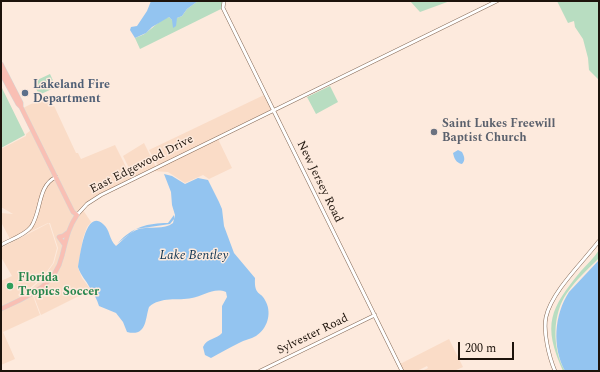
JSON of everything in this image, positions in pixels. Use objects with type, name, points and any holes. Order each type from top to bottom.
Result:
[{"type":"main road","points":[[1,64],[21,103],[21,107]]},
{"type":"main road","points":[[1,73],[21,107],[70,206],[77,215]]},
{"type":"main road","name":"East Edgewood Drive","points":[[1,309],[35,292],[48,283],[58,267],[63,255],[64,244],[68,233],[77,215]]},
{"type":"main road","points":[[64,244],[58,237],[68,233]]},
{"type":"street","name":"New Jersey Road","points":[[224,1],[222,8],[402,371]]},
{"type":"street","name":"East Edgewood Drive","points":[[77,215],[88,204],[101,196],[497,1]]},
{"type":"street","points":[[1,245],[30,229],[45,186],[49,181],[56,177]]},
{"type":"street","points":[[555,371],[550,359],[546,317],[563,286],[599,241]]},
{"type":"street","name":"Sylvester Road","points":[[260,371],[374,315]]},
{"type":"shaded area","points":[[49,95],[76,153],[78,153],[81,159],[115,145],[132,179],[94,198],[77,214],[74,212],[23,108]]},
{"type":"shaded area","points":[[264,95],[272,110],[158,166],[149,150]]},
{"type":"shaded area","points":[[31,130],[54,177],[48,180],[44,186],[31,225],[25,231],[10,239],[1,222],[1,213],[13,214],[1,207],[1,149],[26,136],[26,134]]},
{"type":"shaded area","points":[[218,139],[232,168],[209,179],[203,175],[185,183],[168,172],[153,171]]},
{"type":"shaded area","points":[[144,143],[156,167],[134,178],[123,156]]},
{"type":"shaded area","points":[[55,178],[76,215],[67,232],[61,236],[63,244],[60,261],[50,278],[32,292],[31,289],[43,278],[54,263],[58,248],[50,223],[1,246],[30,229],[47,184]]},
{"type":"shaded area","points":[[83,210],[91,222],[87,227],[83,238],[78,268],[82,278],[91,290],[41,315],[33,294],[44,288],[52,280],[68,233]]},
{"type":"shaded area","points":[[49,223],[57,248],[53,263],[43,277],[30,288],[40,315],[3,332],[15,359],[1,365],[1,281],[12,276],[1,257],[1,248]]},
{"type":"shaded area","points":[[449,339],[463,367],[454,371],[422,371],[428,368],[427,366],[417,371],[403,371],[400,364]]},
{"type":"green space","points":[[198,1],[224,1],[223,8],[140,49],[135,38],[144,34],[166,18],[169,17],[172,20],[182,16],[187,9]]},
{"type":"green space","points":[[410,1],[450,1],[420,12]]},
{"type":"green space","points":[[557,1],[599,1],[598,79],[589,70],[588,58],[583,39],[575,27],[574,21],[568,23]]},
{"type":"green space","points":[[50,74],[56,87],[39,95],[33,82]]},
{"type":"green space","points":[[1,86],[25,135],[1,148]]},
{"type":"green space","points":[[330,86],[338,102],[316,114],[307,97]]},
{"type":"green space","points":[[599,250],[599,258],[582,275],[562,301],[556,321],[556,342],[565,371],[563,371],[556,355],[553,341],[551,329],[552,318],[556,307],[570,284]]},
{"type":"water","points":[[151,1],[198,1],[187,9],[182,16],[177,18],[176,26],[173,28],[172,20],[169,17],[152,27],[146,33],[135,38],[130,30],[131,27],[137,26],[147,11]]},
{"type":"water","points":[[458,150],[462,152],[464,156],[464,161],[462,164],[457,161],[453,155],[453,153]]},
{"type":"water","name":"Lake Bentley","points":[[164,174],[172,176],[185,184],[198,178],[208,180],[222,209],[224,226],[234,253],[255,278],[257,291],[264,298],[268,307],[269,311],[266,325],[260,333],[211,358],[205,355],[203,347],[209,340],[222,333],[222,306],[227,297],[226,292],[209,292],[187,299],[159,301],[149,307],[146,322],[142,329],[134,333],[127,332],[123,322],[116,313],[99,306],[94,294],[78,267],[84,236],[92,223],[97,221],[103,224],[116,246],[136,230],[161,227],[173,223],[175,215],[172,205],[171,192]]},
{"type":"water","points":[[174,215],[174,219],[170,224],[136,229],[147,225],[168,223]]},
{"type":"water","points":[[136,229],[118,243],[129,233]]},
{"type":"water","points":[[599,260],[599,371],[565,371],[558,352],[556,331],[560,311],[569,292]]},
{"type":"place","name":"Lakeland Fire Department","points":[[25,93]]},
{"type":"place","name":"Saint Lukes Freewill Baptist Church","points":[[434,132]]},
{"type":"place","name":"Florida Tropics Soccer","points":[[10,286]]}]
